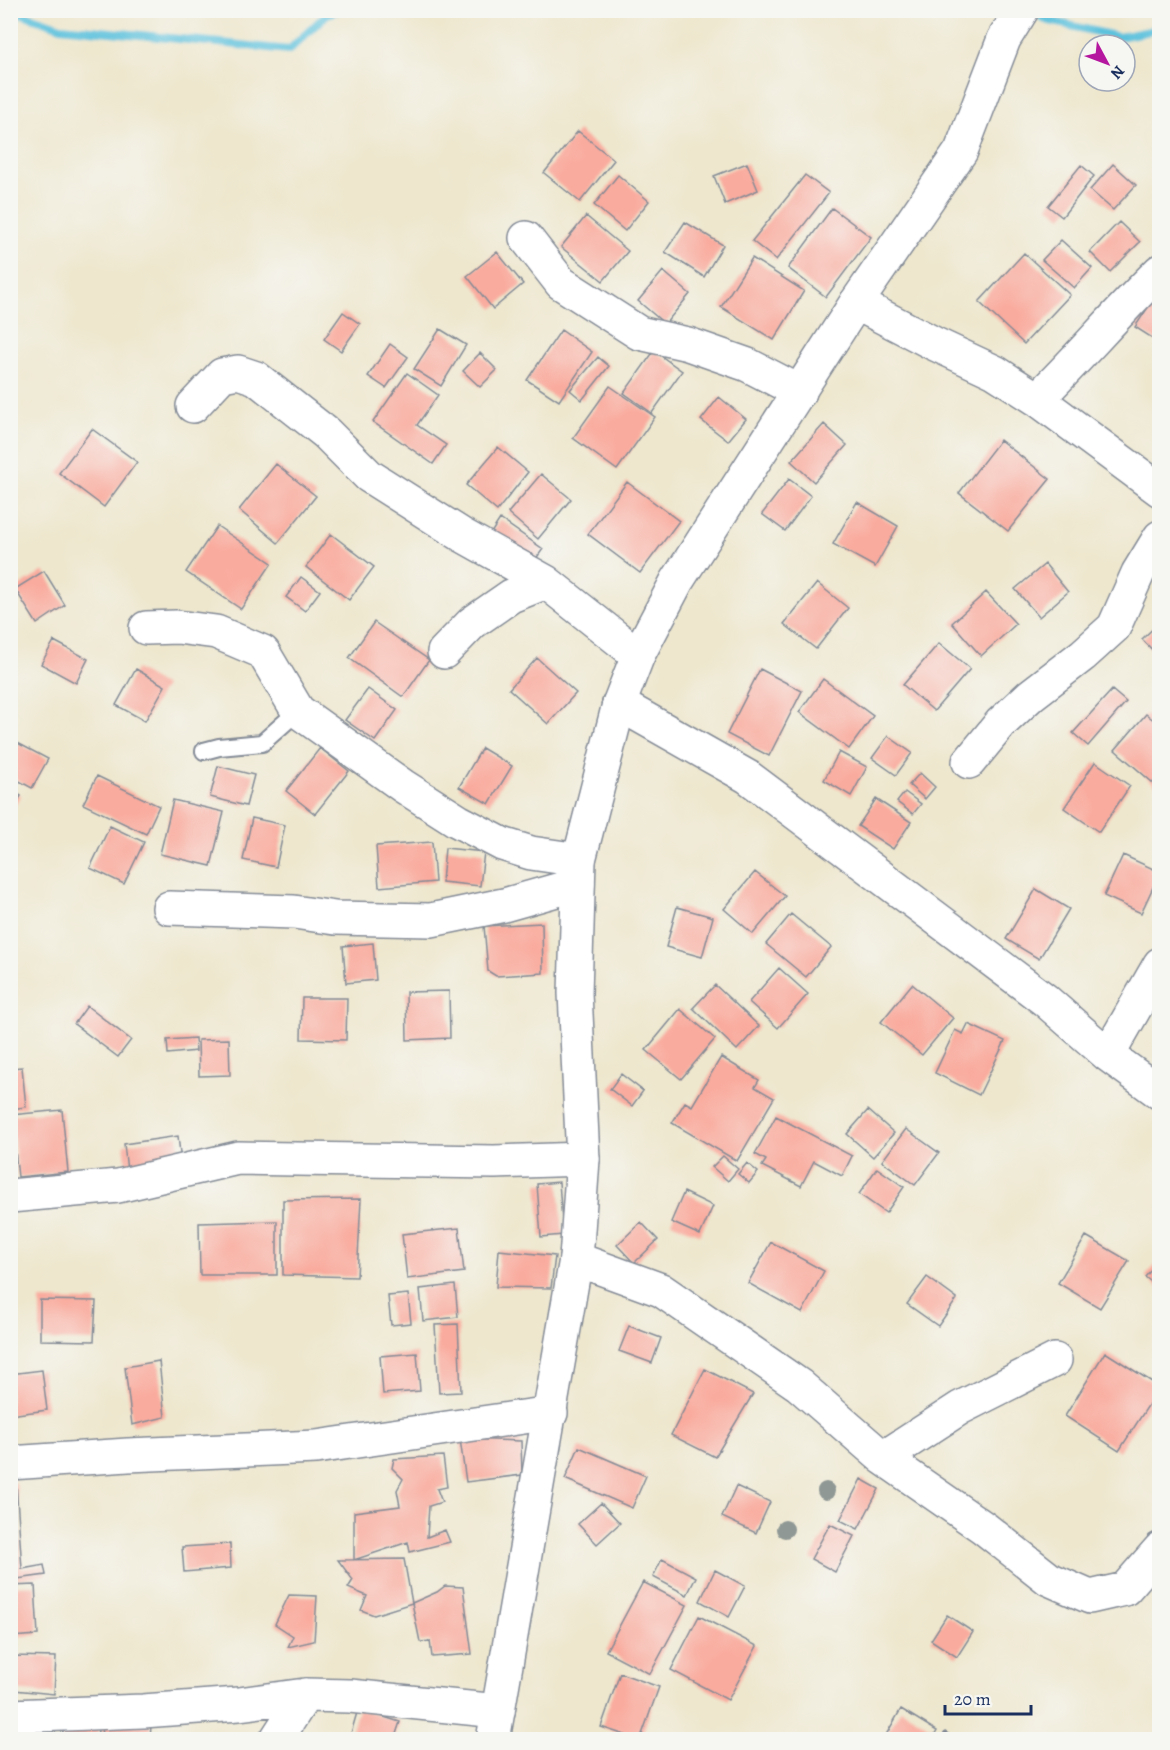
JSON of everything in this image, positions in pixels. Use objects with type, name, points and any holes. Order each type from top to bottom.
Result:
[{"type":"street","points":[[10,1716],[143,1711],[239,1704],[305,1695],[350,1696],[495,1725],[576,1259],[583,1159],[575,993],[579,872],[619,704],[638,655],[677,581],[856,303],[961,151],[1004,39],[1022,10]]},
{"type":"street","points":[[525,237],[561,284],[639,333],[688,344],[748,365],[800,392]]},
{"type":"street","points":[[1037,399],[1076,362],[1128,301],[1160,272]]},
{"type":"street","points":[[856,303],[995,372],[1037,399],[1160,490]]},
{"type":"street","points":[[193,406],[222,375],[238,372],[256,378],[326,433],[369,476],[462,535],[546,582],[638,655]]},
{"type":"street","points":[[969,762],[1001,723],[1031,694],[1083,655],[1114,627],[1138,573],[1160,537]]},
{"type":"street","points":[[444,652],[472,623],[511,596],[546,582]]},
{"type":"street","points":[[146,628],[177,627],[216,632],[263,652],[298,711],[403,786],[458,821],[502,844],[579,872]]},
{"type":"street","points":[[619,704],[748,777],[1045,1000],[1108,1055],[1160,1093]]},
{"type":"street","points":[[169,908],[294,912],[335,918],[431,920],[504,905],[579,872]]},
{"type":"street","points":[[1108,1055],[1160,964]]},
{"type":"street","points":[[10,1196],[118,1186],[238,1158],[482,1162],[583,1159]]},
{"type":"street","points":[[576,1259],[661,1290],[799,1385],[883,1458],[984,1528],[1049,1579],[1090,1597],[1125,1589],[1160,1549]]},
{"type":"street","points":[[883,1458],[960,1408],[1055,1360]]},
{"type":"street","points":[[10,1463],[128,1455],[316,1447],[551,1413]]},
{"type":"street","points":[[276,1740],[305,1695]]},
{"type":"lane","points":[[204,751],[262,742],[298,711]]},
{"type":"building","points":[[578,131],[614,160],[580,202],[544,173]]},
{"type":"building","points":[[747,163],[758,190],[725,204],[714,176]]},
{"type":"building","points":[[1113,164],[1136,185],[1113,210],[1090,190]]},
{"type":"building","points":[[1081,165],[1094,176],[1062,217],[1048,206]]},
{"type":"building","points":[[618,175],[649,201],[625,231],[594,205]]},
{"type":"building","points":[[805,175],[829,193],[776,260],[752,241]]},
{"type":"building","points":[[832,208],[871,237],[826,297],[788,268]]},
{"type":"building","points":[[586,216],[628,251],[603,281],[561,247]]},
{"type":"building","points":[[685,222],[723,245],[704,277],[665,252]]},
{"type":"building","points":[[1119,222],[1140,242],[1110,272],[1090,252]]},
{"type":"building","points":[[1061,240],[1092,268],[1074,288],[1042,260]]},
{"type":"building","points":[[497,252],[523,284],[493,309],[467,276]]},
{"type":"building","points":[[1024,253],[1070,295],[1024,344],[979,302]]},
{"type":"building","points":[[752,258],[804,291],[774,340],[721,307]]},
{"type":"building","points":[[663,271],[690,294],[665,324],[638,301]]},
{"type":"building","points":[[1160,289],[1160,343],[1135,327]]},
{"type":"building","points":[[343,312],[360,324],[341,351],[324,339]]},
{"type":"building","points":[[440,329],[466,345],[441,386],[414,369]]},
{"type":"building","points":[[561,330],[592,352],[559,401],[527,380]]},
{"type":"building","points":[[390,344],[408,357],[386,388],[368,376]]},
{"type":"building","points":[[654,351],[682,371],[652,413],[624,393]]},
{"type":"building","points":[[480,353],[497,370],[480,387],[463,371]]},
{"type":"building","points":[[598,357],[609,366],[582,400],[570,390]]},
{"type":"building","points":[[407,373],[438,395],[417,425],[446,445],[433,464],[373,422]]},
{"type":"building","points":[[610,386],[655,417],[617,470],[573,438]]},
{"type":"building","points":[[719,397],[746,419],[728,441],[701,420]]},
{"type":"building","points":[[824,424],[847,445],[814,482],[791,461]]},
{"type":"building","points":[[92,429],[137,462],[104,507],[59,473]]},
{"type":"building","points":[[1000,440],[1050,479],[1008,531],[959,493]]},
{"type":"building","points":[[498,447],[528,472],[497,511],[466,485]]},
{"type":"building","points":[[276,464],[316,496],[278,543],[239,510]]},
{"type":"building","points":[[541,474],[571,499],[538,539],[508,513]]},
{"type":"building","points":[[789,479],[811,496],[785,531],[762,514]]},
{"type":"building","points":[[627,482],[679,521],[640,573],[588,534]]},
{"type":"building","points":[[857,502],[898,526],[875,567],[833,544]]},
{"type":"building","points":[[500,519],[543,549],[533,563],[491,533]]},
{"type":"building","points":[[217,526],[272,563],[241,609],[186,572]]},
{"type":"building","points":[[331,534],[374,567],[349,600],[306,567]]},
{"type":"building","points":[[1045,564],[1068,592],[1039,617],[1015,589]]},
{"type":"building","points":[[44,571],[65,605],[37,624],[15,589]]},
{"type":"building","points":[[301,577],[320,591],[305,611],[286,597]]},
{"type":"building","points":[[817,583],[848,608],[816,649],[784,624]]},
{"type":"building","points":[[986,592],[1016,624],[981,656],[952,623]]},
{"type":"building","points":[[374,622],[429,660],[403,697],[349,658]]},
{"type":"building","points":[[1160,622],[1160,658],[1142,639]]},
{"type":"building","points":[[54,641],[88,659],[76,683],[41,664]]},
{"type":"building","points":[[939,643],[970,669],[934,711],[903,685]]},
{"type":"building","points":[[537,658],[576,693],[548,724],[509,689]]},
{"type":"building","points":[[136,669],[165,686],[145,721],[116,705]]},
{"type":"building","points":[[760,669],[802,691],[769,756],[727,734]]},
{"type":"building","points":[[823,679],[873,716],[849,749],[799,712]]},
{"type":"building","points":[[368,689],[397,710],[375,741],[345,720]]},
{"type":"building","points":[[1112,690],[1126,702],[1088,746],[1073,733]]},
{"type":"building","points":[[1160,694],[1160,709],[1152,702]]},
{"type":"building","points":[[1146,714],[1160,725],[1160,789],[1115,750]]},
{"type":"building","points":[[888,736],[912,753],[896,775],[872,758]]},
{"type":"building","points":[[10,739],[48,759],[32,788],[10,776]]},
{"type":"building","points":[[320,748],[349,771],[315,814],[286,791]]},
{"type":"building","points":[[482,748],[512,766],[489,804],[459,787]]},
{"type":"building","points":[[839,752],[867,767],[851,796],[824,780]]},
{"type":"building","points":[[1095,762],[1130,786],[1099,832],[1064,808]]},
{"type":"building","points":[[218,766],[254,775],[246,806],[210,797]]},
{"type":"building","points":[[920,773],[935,787],[925,799],[909,785]]},
{"type":"building","points":[[97,776],[159,806],[146,834],[83,804]]},
{"type":"building","points":[[10,789],[21,796],[10,813]]},
{"type":"building","points":[[905,792],[921,804],[913,814],[897,802]]},
{"type":"building","points":[[876,799],[911,822],[893,849],[858,826]]},
{"type":"building","points":[[173,800],[224,812],[211,866],[160,854]]},
{"type":"building","points":[[252,818],[285,825],[276,867],[243,860]]},
{"type":"building","points":[[110,826],[144,842],[124,884],[90,868]]},
{"type":"building","points":[[432,842],[435,882],[379,887],[376,846]]},
{"type":"building","points":[[445,848],[484,852],[480,886],[442,882]]},
{"type":"building","points":[[1123,855],[1160,872],[1141,913],[1104,896]]},
{"type":"building","points":[[755,872],[785,896],[753,934],[724,909]]},
{"type":"building","points":[[1036,889],[1069,909],[1039,959],[1006,939]]},
{"type":"building","points":[[677,907],[713,917],[702,957],[666,947]]},
{"type":"building","points":[[791,914],[831,947],[806,977],[766,944]]},
{"type":"building","points":[[542,923],[543,973],[496,976],[488,971],[484,926]]},
{"type":"building","points":[[373,943],[376,980],[346,983],[343,946]]},
{"type":"building","points":[[779,968],[808,994],[778,1028],[749,1002]]},
{"type":"building","points":[[912,984],[953,1018],[922,1055],[881,1022]]},
{"type":"building","points":[[715,985],[759,1026],[737,1050],[693,1008]]},
{"type":"building","points":[[449,991],[450,1038],[407,1040],[406,992]]},
{"type":"building","points":[[302,998],[347,998],[346,1040],[301,1039]]},
{"type":"building","points":[[87,1006],[131,1040],[118,1057],[74,1024]]},
{"type":"building","points":[[680,1009],[715,1039],[681,1079],[646,1050]]},
{"type":"building","points":[[968,1024],[1005,1041],[979,1095],[935,1073],[955,1030],[963,1034]]},
{"type":"building","points":[[195,1038],[196,1051],[168,1054],[167,1040]]},
{"type":"building","points":[[229,1039],[230,1075],[199,1076],[198,1040]]},
{"type":"building","points":[[721,1057],[759,1080],[755,1087],[774,1098],[737,1161],[672,1123],[685,1102],[692,1106]]},
{"type":"building","points":[[22,1067],[26,1107],[10,1109],[10,1068]]},
{"type":"building","points":[[621,1074],[643,1091],[632,1106],[610,1089]]},
{"type":"building","points":[[62,1110],[68,1172],[18,1177],[11,1115]]},
{"type":"building","points":[[868,1110],[894,1133],[873,1157],[847,1134]]},
{"type":"building","points":[[776,1116],[852,1156],[842,1176],[814,1161],[801,1186],[762,1166],[766,1160],[755,1154]]},
{"type":"building","points":[[906,1129],[939,1153],[915,1185],[882,1161]]},
{"type":"building","points":[[178,1136],[181,1162],[127,1171],[124,1144]]},
{"type":"building","points":[[723,1156],[738,1169],[728,1181],[712,1167]]},
{"type":"building","points":[[747,1163],[758,1172],[749,1183],[738,1174]]},
{"type":"building","points":[[877,1168],[904,1187],[886,1213],[859,1194]]},
{"type":"building","points":[[559,1182],[563,1235],[541,1237],[537,1184]]},
{"type":"building","points":[[684,1192],[713,1206],[700,1235],[671,1222]]},
{"type":"building","points":[[361,1199],[357,1277],[283,1275],[283,1200]]},
{"type":"building","points":[[277,1221],[277,1275],[200,1275],[199,1223]]},
{"type":"building","points":[[641,1222],[658,1240],[634,1263],[617,1245]]},
{"type":"building","points":[[459,1228],[464,1272],[407,1279],[402,1234]]},
{"type":"building","points":[[1086,1236],[1129,1261],[1100,1308],[1058,1283]]},
{"type":"building","points":[[771,1242],[824,1271],[802,1313],[748,1283]]},
{"type":"building","points":[[499,1250],[555,1256],[551,1288],[496,1287]]},
{"type":"building","points":[[1160,1260],[1160,1289],[1145,1277]]},
{"type":"building","points":[[927,1277],[957,1299],[938,1326],[907,1304]]},
{"type":"building","points":[[455,1285],[458,1317],[423,1321],[420,1289]]},
{"type":"building","points":[[408,1294],[411,1323],[391,1325],[388,1296]]},
{"type":"building","points":[[40,1300],[96,1301],[94,1341],[40,1340]]},
{"type":"building","points":[[458,1324],[461,1392],[439,1393],[435,1325]]},
{"type":"building","points":[[629,1326],[661,1338],[652,1363],[619,1351]]},
{"type":"building","points":[[1105,1352],[1160,1387],[1119,1451],[1065,1416]]},
{"type":"building","points":[[417,1353],[420,1391],[383,1394],[380,1356]]},
{"type":"building","points":[[159,1361],[165,1417],[132,1425],[125,1367]]},
{"type":"building","points":[[705,1369],[753,1394],[715,1457],[671,1435]]},
{"type":"building","points":[[42,1370],[47,1410],[10,1415],[10,1374]]},
{"type":"building","points":[[460,1439],[521,1441],[522,1475],[466,1482]]},
{"type":"building","points":[[579,1447],[646,1476],[632,1508],[565,1479]]},
{"type":"building","points":[[443,1456],[447,1487],[437,1489],[442,1502],[429,1506],[427,1537],[445,1530],[450,1542],[410,1552],[408,1542],[354,1560],[354,1512],[400,1506],[397,1490],[403,1479],[392,1468],[394,1459]]},
{"type":"building","points":[[861,1479],[879,1489],[858,1529],[840,1520]]},
{"type":"building","points":[[10,1482],[16,1483],[22,1569],[44,1565],[46,1575],[10,1580]]},
{"type":"building","points":[[736,1486],[770,1502],[756,1533],[722,1517]]},
{"type":"building","points":[[601,1503],[620,1523],[597,1544],[578,1524]]},
{"type":"building","points":[[830,1524],[854,1536],[835,1572],[811,1559]]},
{"type":"building","points":[[230,1544],[231,1568],[184,1572],[182,1547]]},
{"type":"building","points":[[404,1559],[412,1603],[374,1615],[361,1610],[367,1596],[348,1588],[353,1580],[338,1560]]},
{"type":"building","points":[[662,1559],[696,1577],[687,1595],[653,1577]]},
{"type":"building","points":[[715,1570],[745,1586],[729,1617],[700,1601]]},
{"type":"building","points":[[643,1582],[687,1605],[650,1674],[606,1651]]},
{"type":"building","points":[[35,1585],[38,1635],[10,1637],[10,1586]]},
{"type":"building","points":[[445,1586],[463,1587],[472,1654],[432,1657],[430,1641],[420,1642],[412,1603]]},
{"type":"building","points":[[289,1595],[317,1596],[314,1641],[288,1647],[293,1636],[275,1624]]},
{"type":"building","points":[[947,1615],[973,1632],[957,1657],[931,1640]]},
{"type":"building","points":[[699,1616],[757,1646],[728,1700],[671,1670]]},
{"type":"building","points":[[10,1656],[56,1657],[54,1694],[14,1690],[10,1686]]},
{"type":"building","points":[[620,1673],[659,1687],[640,1740],[601,1727]]},
{"type":"building","points":[[358,1709],[400,1722],[394,1740],[349,1740]]},
{"type":"building","points":[[901,1709],[937,1731],[932,1740],[883,1740]]},
{"type":"building","points":[[102,1723],[151,1725],[150,1740],[101,1740]]},
{"type":"building","points":[[63,1727],[98,1729],[97,1740],[63,1740]]},
{"type":"building","points":[[945,1732],[958,1740],[940,1740]]},
{"type":"waterway","points":[[11,10],[61,27],[289,50],[327,14],[339,10]]},
{"type":"waterway","points":[[1031,10],[1046,20],[1119,37],[1160,29]]}]
